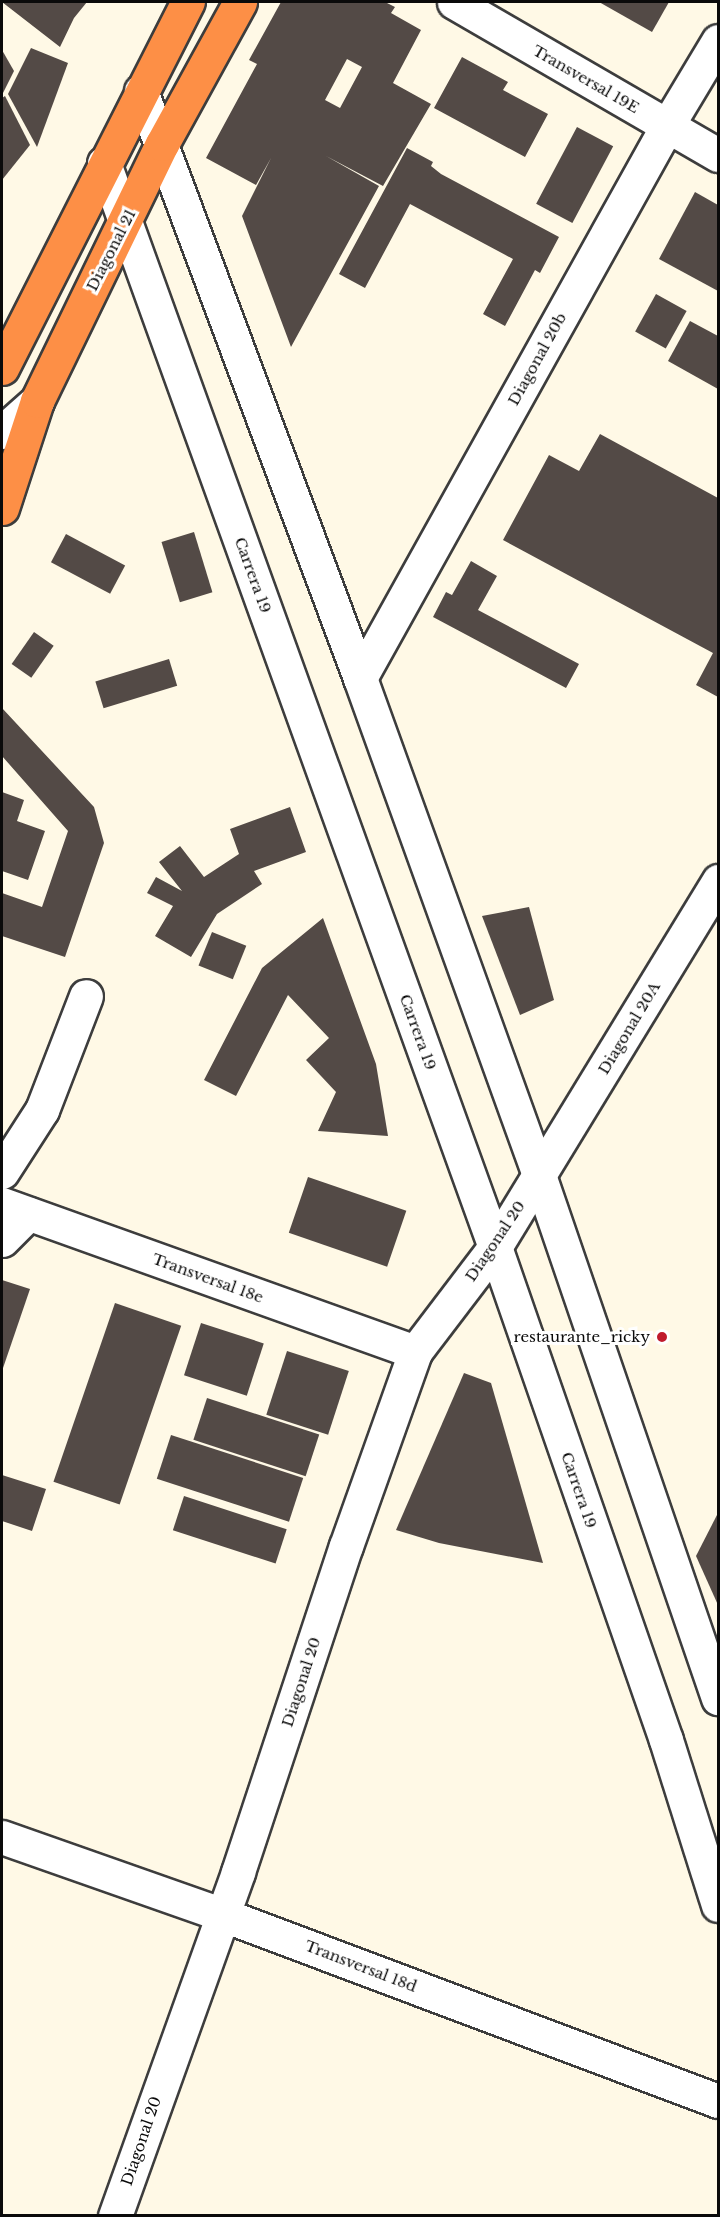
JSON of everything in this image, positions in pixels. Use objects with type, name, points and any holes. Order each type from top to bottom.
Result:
[{"type":"highway","points":[[2,368],[188,2]]},
{"type":"highway","name":"Diagonal 21","points":[[2,508],[37,401],[162,144],[240,2]]},
{"type":"street","name":"Transversal 19E","points":[[454,2],[718,155]]},
{"type":"street","name":"Diagonal 20b","points":[[360,678],[667,126],[718,41]]},
{"type":"street","points":[[141,91],[360,678],[538,1175],[718,1698]]},
{"type":"street","name":"Carrera 19","points":[[105,163],[125,224],[495,1247],[666,1740],[718,1905]]},
{"type":"street","points":[[2,432],[37,401]]},
{"type":"street","name":"Diagonal 20A","points":[[538,1175],[718,881]]},
{"type":"street","points":[[2,1172],[42,1110],[86,996]]},
{"type":"street","name":"Diagonal 20","points":[[115,2216],[415,1352],[495,1247],[538,1175]]},
{"type":"street","points":[[2,1240],[15,1209]]},
{"type":"street","name":"Transversal 18e","points":[[15,1209],[415,1352]]},
{"type":"street","name":"Transversal 18d","points":[[2,1837],[221,1914],[718,2101]]},
{"type":"building","points":[[2,2],[87,2],[74,18],[60,47]]},
{"type":"building","points":[[281,2],[385,2],[395,7],[391,13],[421,30],[393,83],[431,104],[383,186],[326,156],[379,186],[291,347],[242,216],[271,158],[256,185],[206,158],[257,64],[249,60]],"holes":[[[347,59],[362,67],[340,108],[325,100]]]},
{"type":"building","points":[[599,2],[669,2],[652,32]]},
{"type":"building","points":[[31,48],[68,63],[37,147],[8,94]]},
{"type":"building","points":[[2,50],[14,71],[2,95]]},
{"type":"building","points":[[462,57],[508,82],[503,90],[548,114],[525,157],[434,108]]},
{"type":"building","points":[[5,96],[30,145],[2,180],[2,98]]},
{"type":"building","points":[[577,127],[613,146],[572,223],[536,204]]},
{"type":"building","points":[[407,148],[433,162],[431,166],[441,174],[559,237],[540,273],[535,270],[505,326],[483,314],[513,259],[410,204],[365,288],[339,274]]},
{"type":"building","points":[[695,192],[718,205],[718,291],[659,259]]},
{"type":"building","points":[[656,294],[687,311],[666,349],[635,332]]},
{"type":"building","points":[[690,321],[718,336],[718,389],[668,361]]},
{"type":"building","points":[[600,434],[718,498],[718,697],[696,685],[713,653],[503,540],[549,455],[579,471]]},
{"type":"building","points":[[194,532],[212,592],[180,602],[161,542]]},
{"type":"building","points":[[66,534],[125,565],[110,594],[51,562]]},
{"type":"building","points":[[471,561],[497,576],[478,610],[579,664],[566,688],[433,617],[446,592],[452,595]]},
{"type":"building","points":[[34,632],[54,646],[31,678],[12,664]]},
{"type":"building","points":[[169,659],[177,686],[104,708],[95,682]]},
{"type":"building","points":[[2,708],[94,807],[104,843],[65,957],[2,936],[2,893],[42,907],[68,831],[2,756]]},
{"type":"building","points":[[2,792],[24,800],[17,821],[45,831],[28,880],[2,871]]},
{"type":"building","points":[[290,807],[306,852],[254,871],[262,884],[217,914],[191,957],[155,936],[173,906],[147,893],[156,877],[182,891],[159,862],[180,846],[204,877],[239,854],[230,829]]},
{"type":"building","points":[[529,907],[554,1000],[520,1015],[482,916]]},
{"type":"building","points":[[323,918],[376,1064],[388,1136],[318,1131],[336,1092],[306,1060],[329,1038],[288,995],[236,1096],[204,1080],[262,968]]},
{"type":"building","points":[[212,932],[246,946],[233,979],[199,965]]},
{"type":"building","points":[[308,1177],[406,1211],[387,1267],[289,1233]]},
{"type":"building","points":[[2,1280],[30,1289],[2,1371]]},
{"type":"building","points":[[115,1303],[181,1326],[120,1504],[53,1482]]},
{"type":"building","points":[[201,1323],[264,1343],[247,1396],[184,1375]]},
{"type":"building","points":[[287,1351],[349,1371],[328,1435],[266,1415]]},
{"type":"building","points":[[464,1373],[491,1383],[543,1563],[439,1543],[396,1530]]},
{"type":"building","points":[[207,1398],[319,1434],[306,1476],[193,1440]]},
{"type":"building","points":[[171,1435],[303,1478],[289,1522],[157,1479]]},
{"type":"building","points":[[2,1475],[46,1489],[32,1531],[2,1521]]},
{"type":"building","points":[[184,1496],[287,1529],[276,1564],[173,1530]]},
{"type":"building","points":[[718,1513],[718,1605],[696,1556]]},
{"type":"place","name":"restaurante_ricky","points":[[662,1337]]}]
